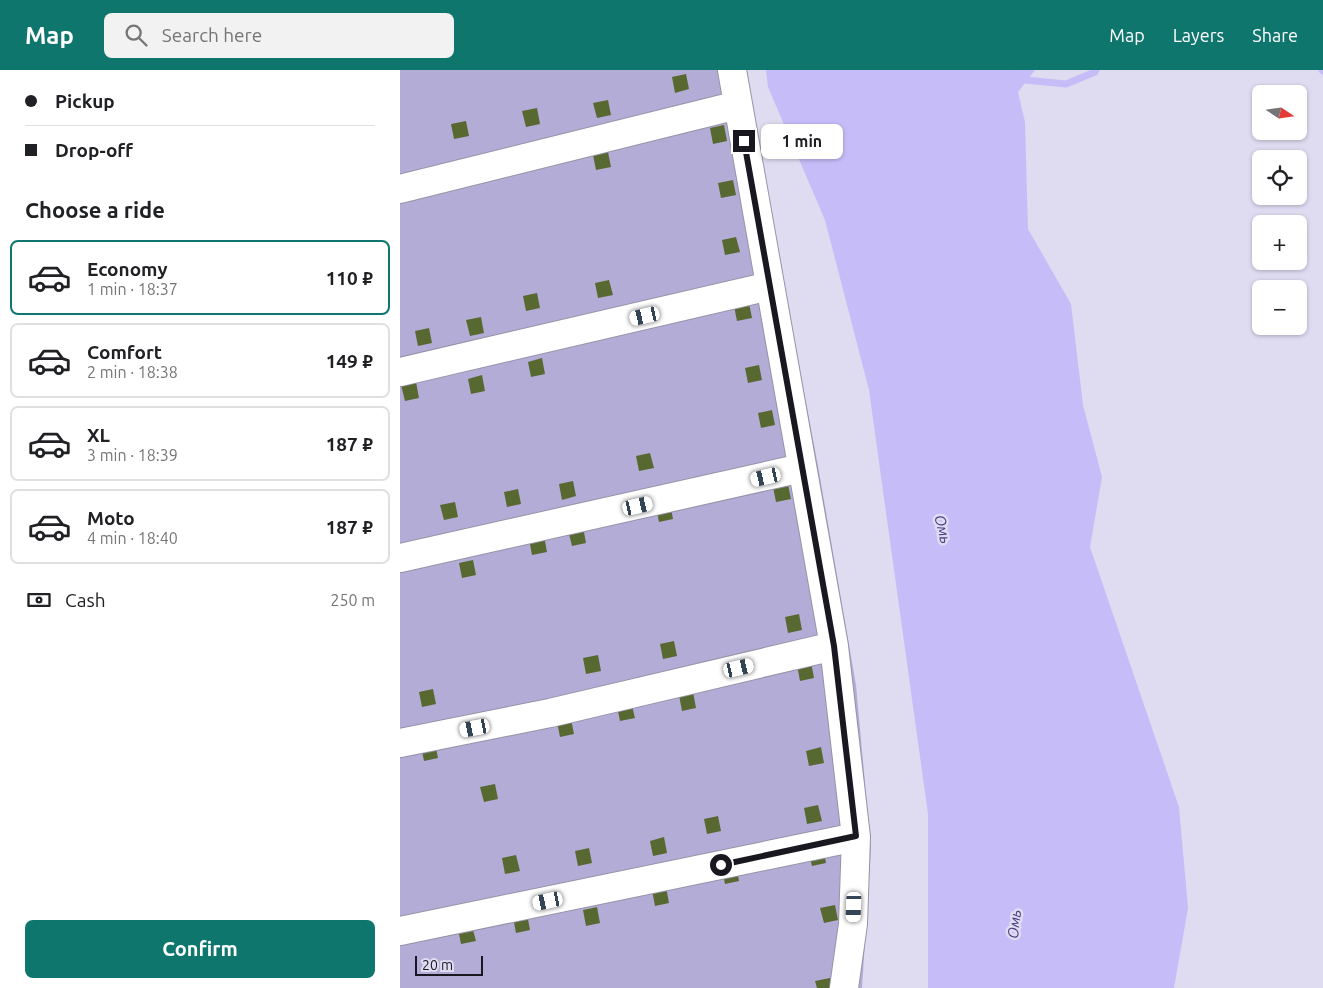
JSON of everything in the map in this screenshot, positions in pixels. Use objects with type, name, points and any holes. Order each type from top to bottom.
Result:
[{"type":"lane","points":[[732,70],[834,646],[856,836],[853,924],[844,988]]},
{"type":"lane","points":[[400,190],[738,104]]},
{"type":"lane","points":[[400,372],[770,286]]},
{"type":"lane","points":[[400,558],[802,468]]},
{"type":"lane","points":[[400,742],[550,713],[834,646]]},
{"type":"lane","points":[[400,931],[856,836]]},
{"type":"shaded area","points":[[400,70],[735,70],[766,190],[818,466],[856,685],[871,849],[862,988],[400,988]]},
{"type":"water","name":"Омь","points":[[766,70],[1035,70],[1018,92],[1025,122],[1028,229],[1071,304],[1083,405],[1102,477],[1090,547],[1179,807],[1188,908],[1174,988],[928,988],[928,814],[869,390],[825,220],[768,87]]},
{"type":"building","points":[[686,74],[689,89],[675,93],[672,77]]},
{"type":"building","points":[[608,100],[611,115],[597,118],[593,103]]},
{"type":"building","points":[[537,108],[540,124],[526,127],[522,111]]},
{"type":"building","points":[[466,121],[469,136],[454,139],[451,124]]},
{"type":"building","points":[[724,125],[727,141],[713,144],[710,128]]},
{"type":"building","points":[[608,152],[611,167],[596,170],[593,155]]},
{"type":"building","points":[[733,180],[736,195],[721,198],[718,183]]},
{"type":"building","points":[[736,237],[740,252],[725,255],[722,240]]},
{"type":"building","points":[[609,280],[613,295],[598,298],[595,283]]},
{"type":"building","points":[[537,293],[540,308],[526,311],[523,296]]},
{"type":"building","points":[[749,303],[752,318],[737,321],[734,306]]},
{"type":"building","points":[[481,317],[484,333],[470,336],[466,320]]},
{"type":"building","points":[[429,328],[432,343],[418,346],[415,331]]},
{"type":"building","points":[[542,358],[545,374],[531,377],[528,362]]},
{"type":"building","points":[[759,365],[762,380],[748,383],[745,368]]},
{"type":"building","points":[[482,375],[485,391],[471,394],[468,379]]},
{"type":"building","points":[[416,382],[419,398],[405,401],[401,385]]},
{"type":"building","points":[[772,410],[775,425],[761,428],[758,413]]},
{"type":"building","points":[[650,453],[654,468],[639,471],[636,456]]},
{"type":"building","points":[[573,481],[576,496],[562,500],[559,484]]},
{"type":"building","points":[[788,484],[791,499],[776,502],[773,487]]},
{"type":"building","points":[[518,489],[521,504],[507,507],[504,492]]},
{"type":"building","points":[[455,502],[458,517],[444,520],[440,505]]},
{"type":"building","points":[[670,503],[673,519],[659,522],[656,507]]},
{"type":"building","points":[[583,527],[586,543],[572,546],[568,530]]},
{"type":"building","points":[[544,536],[547,552],[532,555],[529,539]]},
{"type":"building","points":[[473,560],[476,575],[462,578],[459,563]]},
{"type":"building","points":[[799,614],[802,630],[788,633],[785,617]]},
{"type":"building","points":[[674,641],[677,656],[663,659],[660,644]]},
{"type":"building","points":[[598,655],[601,671],[586,674],[583,658]]},
{"type":"building","points":[[811,662],[814,678],[800,681],[797,665]]},
{"type":"building","points":[[433,689],[436,704],[422,707],[419,692]]},
{"type":"building","points":[[693,692],[696,708],[682,711],[679,695]]},
{"type":"building","points":[[631,702],[635,718],[620,721],[617,706]]},
{"type":"building","points":[[571,719],[574,734],[560,737],[557,722]]},
{"type":"building","points":[[435,743],[438,758],[424,761],[421,746]]},
{"type":"building","points":[[821,747],[824,763],[809,766],[806,751]]},
{"type":"building","points":[[495,784],[498,799],[484,802],[480,787]]},
{"type":"building","points":[[818,805],[822,821],[807,824],[804,808]]},
{"type":"building","points":[[718,816],[721,831],[707,834],[704,819]]},
{"type":"building","points":[[664,837],[667,853],[653,856],[650,841]]},
{"type":"building","points":[[823,847],[826,863],[812,866],[808,850]]},
{"type":"building","points":[[589,848],[592,863],[578,866],[575,851]]},
{"type":"building","points":[[516,855],[520,871],[505,874],[502,858]]},
{"type":"building","points":[[736,865],[739,881],[725,884],[722,868]]},
{"type":"building","points":[[666,887],[669,903],[655,906],[652,890]]},
{"type":"building","points":[[835,905],[838,920],[824,923],[820,908]]},
{"type":"building","points":[[597,907],[600,923],[586,926],[583,910]]},
{"type":"building","points":[[527,914],[530,930],[516,933],[513,917]]},
{"type":"building","points":[[472,926],[476,941],[461,944],[458,929]]},
{"type":"building","points":[[830,978],[832,988],[817,988],[815,981]]},
{"type":"waterway","points":[[1005,70],[1025,80],[1066,84],[1096,70]]},
{"type":"route","points":[[721,865],[856,836],[834,646],[744,141]]}]
